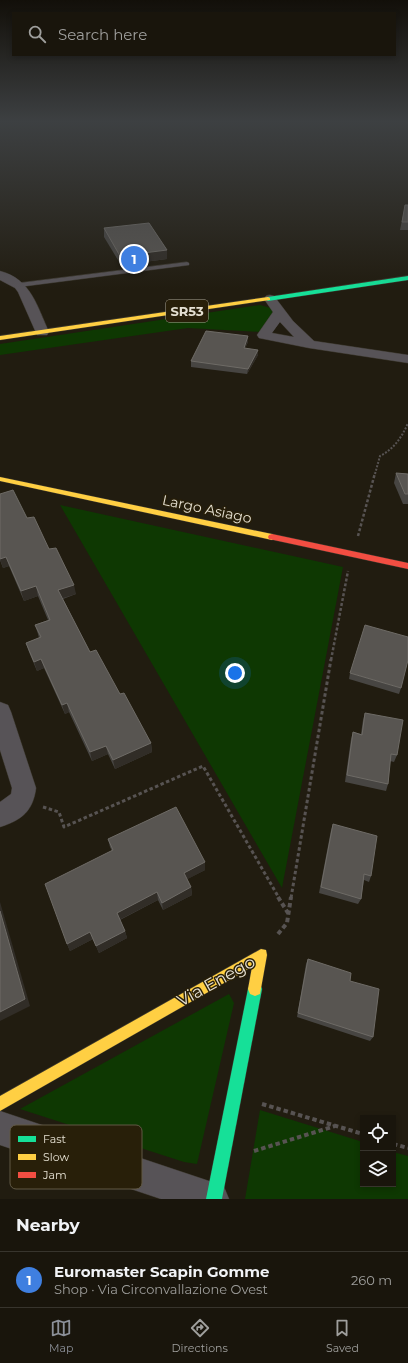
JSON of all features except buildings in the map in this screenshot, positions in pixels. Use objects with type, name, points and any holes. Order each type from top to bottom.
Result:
[{"type":"street","points":[[0,274],[19,285],[24,292],[42,332]]},
{"type":"street","name":"SR53","points":[[0,338],[408,278]]},
{"type":"street","points":[[270,299],[288,324],[310,344]]},
{"type":"street","points":[[280,312],[264,335],[310,344],[408,359]]},
{"type":"street","name":"Largo Asiago","points":[[0,479],[408,566]]},
{"type":"street","points":[[0,712],[24,788],[22,800],[6,813],[0,815]]},
{"type":"street","name":"Via Enego","points":[[0,1104],[260,955],[235,1096],[213,1199],[142,1175]]},
{"type":"street","name":"Via Enego","points":[[0,1128],[10,1131]]},
{"type":"lane","points":[[19,285],[187,264]]},
{"type":"path","points":[[357,541],[380,456],[387,453],[396,444],[408,423]]},
{"type":"path","points":[[286,924],[333,648],[349,565]]},
{"type":"path","points":[[59,812],[64,827],[203,766],[288,913]]},
{"type":"path","points":[[259,1103],[360,1133]]},
{"type":"path","points":[[249,1152],[337,1126]]},
{"type":"path","points":[[396,1145],[408,1148]]},
{"type":"green space","points":[[260,305],[274,309],[273,318],[261,332],[188,328],[0,355],[0,344]]},
{"type":"green space","points":[[60,505],[343,567],[282,888]]},
{"type":"green space","points":[[229,994],[234,1003],[197,1164],[184,1162],[142,1148],[142,1125],[70,1125],[20,1109]]},
{"type":"green space","points":[[260,1110],[360,1141],[360,1187],[396,1187],[396,1153],[408,1156],[408,1199],[245,1199]]},
{"type":"traffic: fast","points":[[268,299],[408,278]]},
{"type":"traffic: fast","points":[[214,1199],[255,989]]},
{"type":"traffic: slow","points":[[0,338],[268,299]]},
{"type":"traffic: slow","points":[[0,479],[272,537]]},
{"type":"traffic: slow","points":[[0,1104],[261,955],[255,989]]},
{"type":"traffic: jam","points":[[272,537],[408,566]]},
{"type":"place","name":"Euromaster Scapin Gomme","points":[[134,259]]}]
